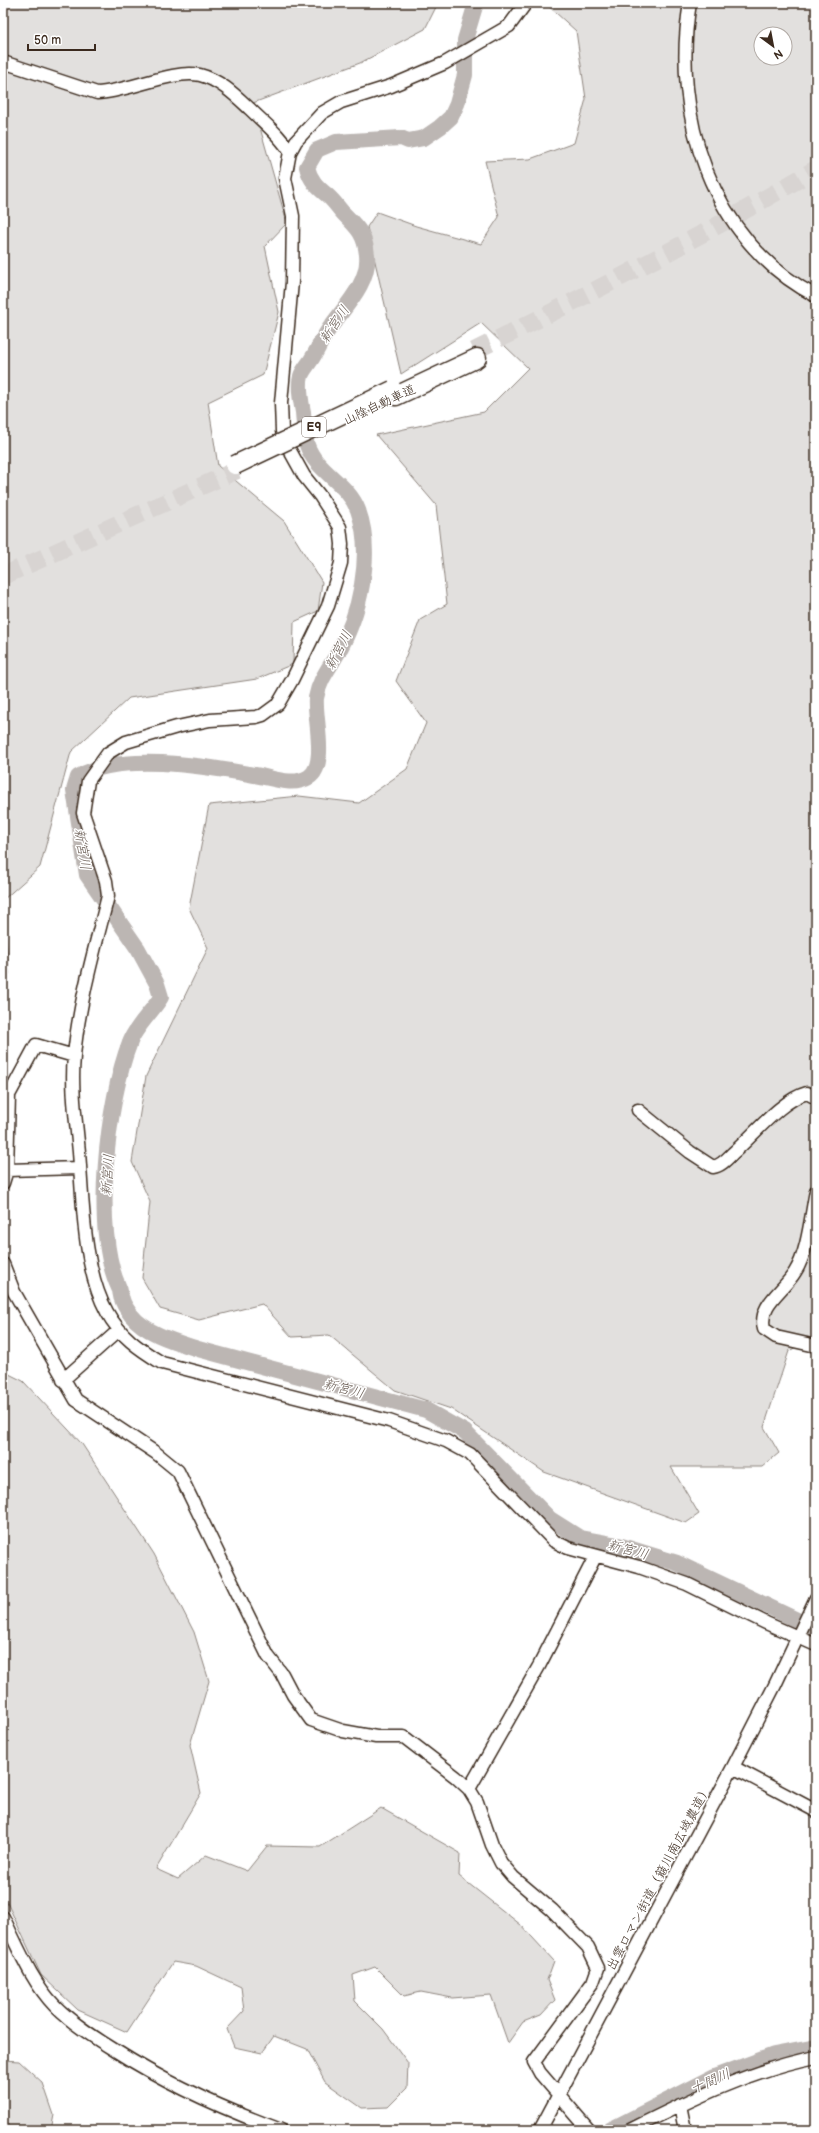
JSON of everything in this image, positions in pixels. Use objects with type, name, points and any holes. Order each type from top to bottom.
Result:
[{"type":"highway","name":"山陰自動車道","points":[[236,467],[476,354]]},
{"type":"street","points":[[526,3],[509,26],[445,63],[391,86],[341,102],[322,113],[296,141],[290,152],[286,178],[293,216],[292,282],[281,395],[282,431],[289,449],[304,476],[320,496],[340,527],[342,544],[341,563],[328,606],[278,704],[263,715],[256,717],[210,720],[126,742],[108,753],[88,781],[83,813],[106,881],[108,896],[82,1005],[74,1056],[73,1090],[89,1260],[97,1290],[107,1312],[119,1330],[136,1348],[162,1363],[389,1421],[446,1441],[470,1454],[554,1541],[568,1548],[595,1557],[639,1567],[687,1584],[800,1633],[816,1645]]},
{"type":"street","points":[[690,3],[685,31],[685,68],[690,112],[708,175],[720,201],[738,230],[757,252],[775,269],[816,296]]},
{"type":"street","points":[[3,62],[97,93],[112,92],[188,75],[200,76],[219,84],[234,94],[277,135],[290,152]]},
{"type":"street","points":[[3,1183],[7,1170],[9,1095],[36,1045],[74,1056]]},
{"type":"street","points":[[638,1110],[690,1152],[713,1167],[719,1166],[742,1147],[780,1107],[798,1096],[808,1093],[816,1098]]},
{"type":"street","points":[[7,1170],[80,1168]]},
{"type":"street","points":[[816,1191],[799,1265],[788,1283],[770,1301],[763,1313],[762,1321],[764,1329],[776,1337],[816,1346]]},
{"type":"street","points":[[3,1264],[14,1292],[63,1380],[76,1400],[156,1453],[178,1471],[268,1656],[282,1674],[293,1695],[311,1720],[343,1731],[376,1737],[404,1738],[456,1777],[469,1789],[477,1802],[492,1845],[501,1863],[513,1877],[552,1910],[588,1947],[598,1968],[593,1982],[534,2062],[589,2130]]},
{"type":"street","points":[[63,1380],[119,1330]]},
{"type":"street","points":[[469,1789],[539,1666],[595,1557]]},
{"type":"street","name":"出雲ロマン街道（簸川南広域農道）","points":[[540,2130],[558,2093],[733,1767],[816,1598]]},
{"type":"street","points":[[733,1767],[816,1811]]},
{"type":"street","points":[[3,1917],[23,1959],[39,1986],[54,2005],[72,2022],[129,2059],[204,2100],[281,2130]]},
{"type":"street","points":[[630,2130],[680,2105],[736,2080],[788,2062],[816,2057]]},
{"type":"street","points":[[680,2105],[685,2130]]},
{"type":"shaded area","points":[[3,3],[438,3],[425,29],[360,63],[253,103],[287,223],[265,246],[279,312],[263,375],[208,402],[218,466],[284,521],[322,582],[318,611],[294,622],[293,664],[257,679],[129,698],[71,752],[40,867],[3,900]]},
{"type":"shaded area","points":[[545,3],[816,3],[816,1336],[789,1351],[764,1427],[779,1453],[762,1467],[671,1467],[699,1514],[686,1523],[544,1472],[451,1409],[395,1390],[329,1335],[292,1337],[262,1304],[199,1320],[160,1309],[142,1278],[150,1202],[132,1162],[146,1076],[208,948],[189,908],[209,805],[299,796],[359,803],[407,769],[426,723],[396,681],[420,620],[447,604],[436,505],[376,435],[484,412],[528,368],[481,323],[401,374],[367,227],[377,212],[416,226],[481,244],[499,217],[485,161],[530,159],[574,143],[586,99],[576,31]]},
{"type":"shaded area","points":[[3,900],[9,974],[3,979]]},
{"type":"shaded area","points":[[3,1371],[23,1381],[82,1444],[154,1554],[194,1632],[209,1681],[190,1745],[201,1793],[156,1869],[178,1879],[206,1855],[247,1871],[267,1846],[320,1847],[381,1808],[460,1853],[459,1876],[521,1925],[554,1961],[547,1980],[555,2000],[541,2015],[523,2022],[508,2043],[491,1995],[452,1998],[421,1992],[404,1996],[375,1967],[353,1975],[355,2001],[383,2029],[408,2063],[407,2088],[388,2107],[362,2108],[325,2082],[307,2049],[274,2036],[262,2053],[234,2047],[227,2029],[244,2011],[241,1987],[196,1966],[173,1962],[127,2032],[78,2010],[41,1975],[3,1894]]},
{"type":"shaded area","points":[[3,2060],[19,2061],[43,2083],[54,2115],[51,2130],[3,2130]]},
{"type":"waterway","name":"新宮川","points":[[476,3],[465,40],[465,75],[457,104],[451,117],[424,138],[408,141],[401,138],[336,142],[317,150],[307,167],[314,183],[331,199],[360,231],[367,255],[367,266],[360,286],[325,335],[303,372],[300,380],[300,394],[307,445],[317,463],[347,492],[353,501],[358,510],[363,527],[365,546],[362,584],[358,604],[344,640],[321,681],[317,692],[316,706],[319,752],[315,771],[303,780],[290,782],[213,768],[165,763],[140,763],[96,769],[78,777],[74,790],[87,875],[138,949],[157,984],[161,997],[132,1036],[122,1067],[115,1097],[109,1131],[105,1201],[106,1234],[111,1263],[123,1303],[137,1322],[153,1332],[198,1349],[426,1410],[465,1432],[550,1519],[580,1538],[618,1545],[677,1563],[816,1629]]},
{"type":"waterway","name":"十間川","points":[[610,2130],[714,2077],[774,2055],[816,2047]]},
{"type":"tunnel","points":[[474,351],[647,263],[816,169]]},
{"type":"tunnel","points":[[3,576],[237,470]]}]
